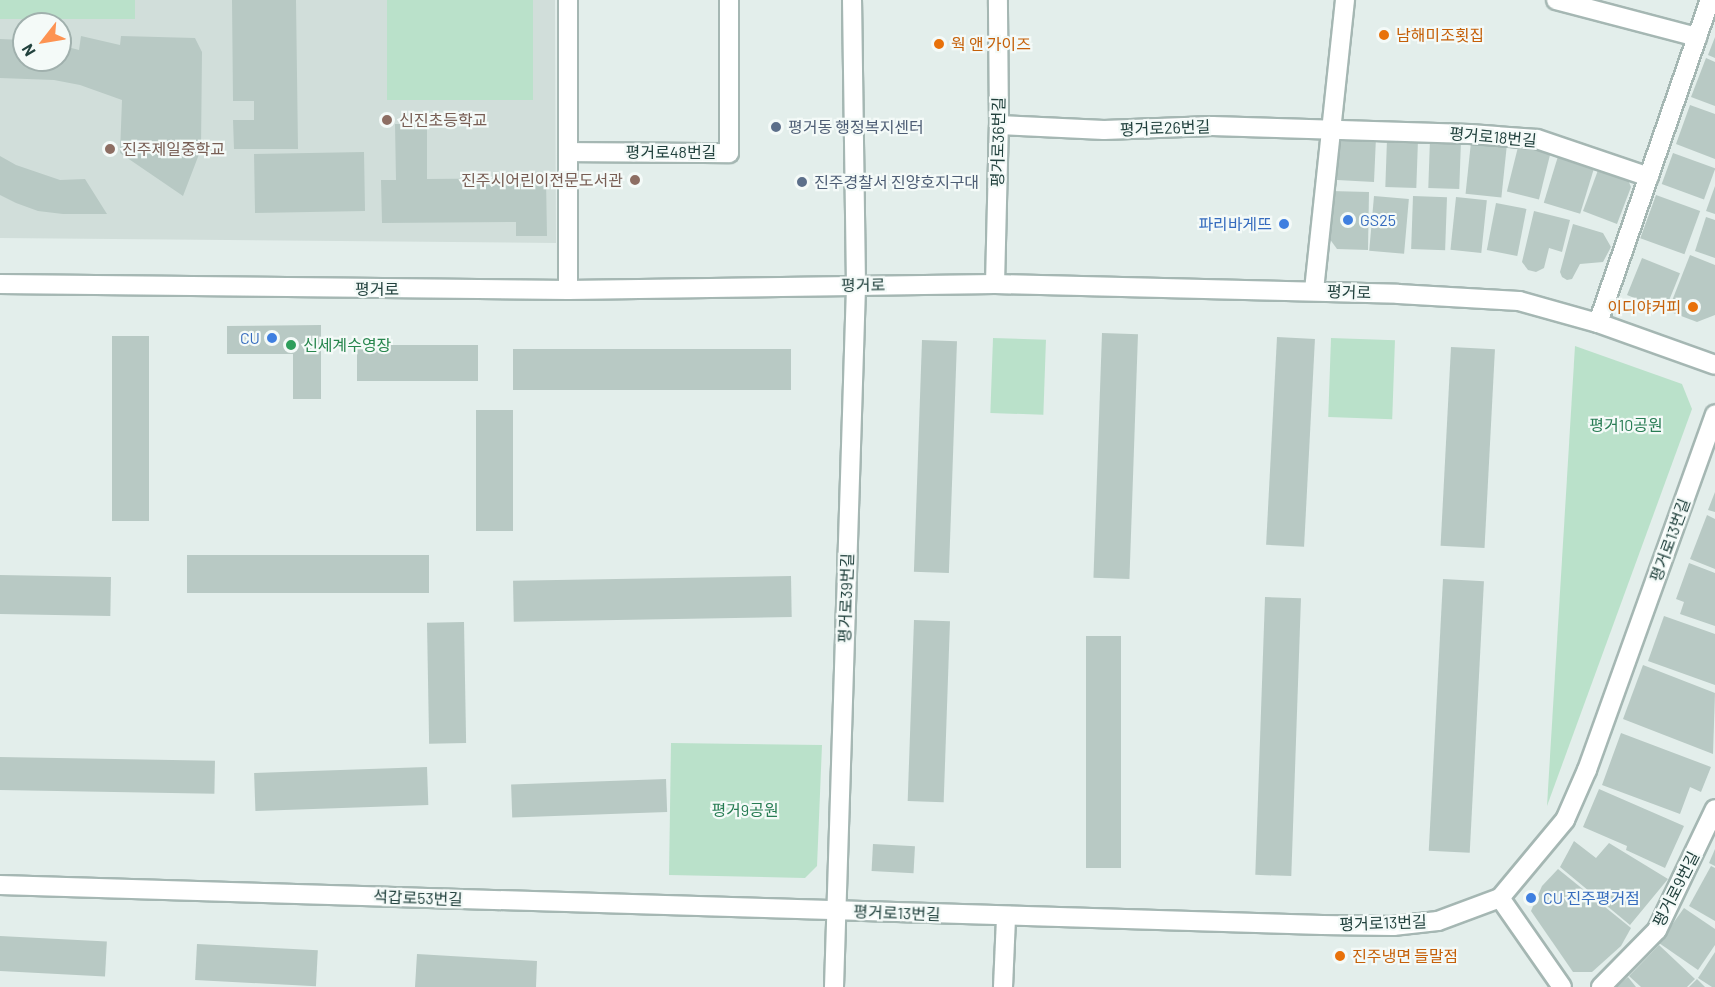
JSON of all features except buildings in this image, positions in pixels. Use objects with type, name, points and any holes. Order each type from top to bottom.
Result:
[{"type":"street","points":[[568,0],[568,290]]},
{"type":"street","name":"평거로48번길","points":[[568,152],[729,153],[729,0]]},
{"type":"street","name":"평거로39번길","points":[[834,987],[856,285],[852,0]]},
{"type":"street","name":"평거로36번길","points":[[995,284],[999,125],[998,0]]},
{"type":"street","points":[[1314,290],[1345,0]]},
{"type":"street","points":[[1556,0],[1697,38]]},
{"type":"street","points":[[1598,323],[1710,0]]},
{"type":"street","name":"평거로26번길","points":[[999,125],[1104,130],[1212,126],[1331,129]]},
{"type":"street","name":"평거로18번길","points":[[1331,129],[1536,139],[1649,177]]},
{"type":"street","name":"평거로","points":[[0,284],[568,290],[995,284],[1314,290],[1519,301],[1598,323],[1715,364]]},
{"type":"street","name":"평거로13번길","points":[[835,911],[1394,926],[1438,921],[1500,898],[1565,820],[1587,770],[1715,414]]},
{"type":"street","name":"평거로9번길","points":[[1602,987],[1657,930],[1715,809]]},
{"type":"street","name":"석갑로53번길","points":[[0,885],[835,911]]},
{"type":"street","points":[[1500,898],[1562,987]]},
{"type":"street","points":[[1003,987],[1005,917]]},
{"type":"shaded area","name":"신진초등학교","points":[[0,0],[555,0],[556,243],[0,238]]},
{"type":"green space","points":[[0,0],[135,0],[135,19],[72,19],[72,12],[12,12],[12,19],[0,19]]},
{"type":"green space","points":[[387,0],[533,0],[533,100],[387,100]]},
{"type":"green space","points":[[993,338],[1046,340],[1043,415],[990,413]]},
{"type":"green space","points":[[1331,338],[1395,340],[1392,419],[1328,417]]},
{"type":"green space","name":"평거10공원","points":[[1575,346],[1682,384],[1692,409],[1547,806]]},
{"type":"green space","name":"평거9공원","points":[[671,743],[822,745],[817,866],[805,878],[669,875]]},
{"type":"place","name":"남해미조횟집","points":[[1384,35]]},
{"type":"place","name":"웍 앤 가이즈","points":[[939,44]]},
{"type":"place","name":"신진초등학교","points":[[387,120]]},
{"type":"place","name":"평거동 행정복지센터","points":[[776,127]]},
{"type":"place","name":"진주제일중학교","points":[[110,149]]},
{"type":"place","name":"진주시어린이전문도서관","points":[[635,180]]},
{"type":"place","name":"진주경찰서 진양호지구대","points":[[802,182]]},
{"type":"place","name":"GS25","points":[[1348,220]]},
{"type":"place","name":"파리바게뜨","points":[[1284,224]]},
{"type":"place","name":"이디야커피","points":[[1693,307]]},
{"type":"place","name":"CU","points":[[272,338]]},
{"type":"place","name":"신세계수영장","points":[[291,345]]},
{"type":"place","name":"CU 진주평거점","points":[[1531,898]]},
{"type":"place","name":"진주냉면 들말점","points":[[1340,956]]}]
